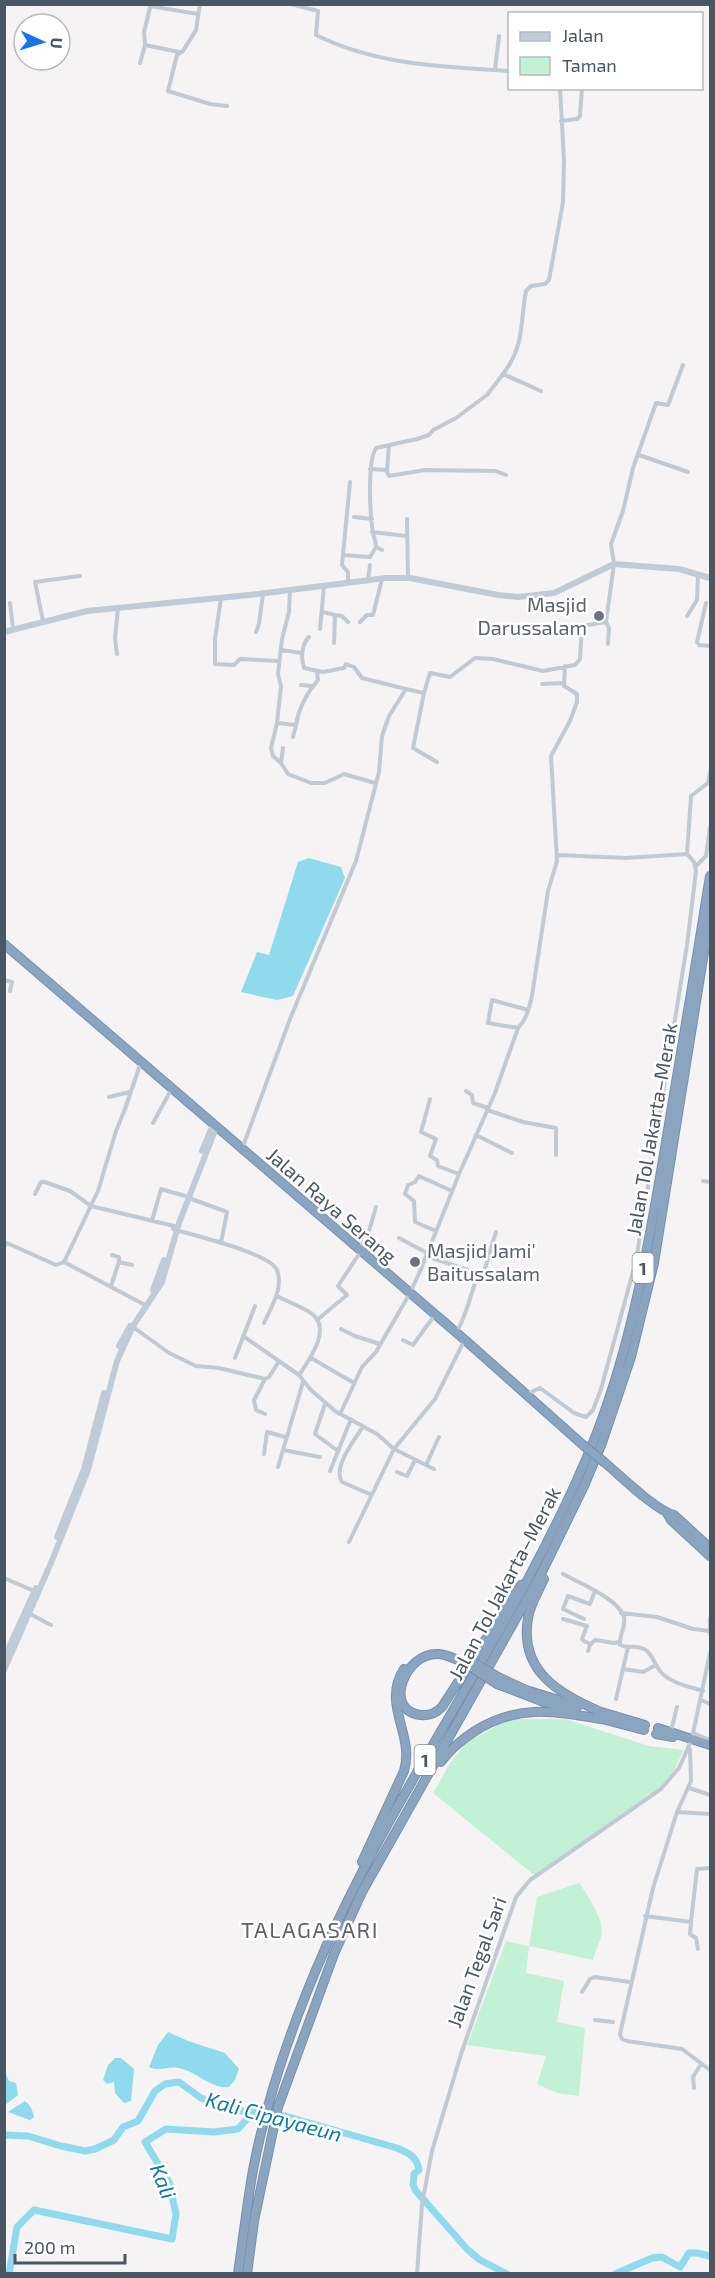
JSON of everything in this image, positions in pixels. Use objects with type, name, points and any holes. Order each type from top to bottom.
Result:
[{"type":"highway","name":"Jalan Tol Jakarta–Merak","points":[[238,2274],[254,2168],[266,2116],[301,2007],[325,1950],[385,1830],[519,1597],[595,1438],[623,1354],[648,1247],[711,876]]},
{"type":"highway","name":"Jalan Tol Jakarta–Merak","points":[[248,2274],[254,2221],[278,2107],[334,1954],[362,1892],[526,1603],[566,1527],[598,1453],[613,1411],[631,1357],[651,1274],[711,915]]},
{"type":"highway","name":"Jalan Raya Serang","points":[[4,944],[465,1340],[582,1445],[667,1514],[711,1556]]},
{"type":"highway","name":"Jalan Raya Serang","points":[[667,1514],[674,1515],[711,1548]]},
{"type":"highway","points":[[566,1527],[529,1613],[527,1632],[529,1645],[535,1664],[547,1681],[561,1693],[601,1715]]},
{"type":"highway","points":[[468,1662],[439,1654],[421,1658],[410,1668],[402,1684],[401,1700],[406,1708],[415,1714],[424,1716],[434,1714],[442,1707],[539,1558]]},
{"type":"highway","points":[[355,1887],[358,1872],[405,1771],[408,1760],[406,1740],[396,1706],[395,1689],[407,1664],[420,1654],[440,1650],[455,1654],[499,1681],[543,1702],[601,1715],[644,1728]]},
{"type":"highway","points":[[362,1892],[434,1772],[454,1746],[501,1717],[521,1712],[601,1715]]},
{"type":"highway","points":[[692,1740],[671,1732],[657,1731],[711,1745]]},
{"type":"highway","points":[[325,1950],[334,1954]]},
{"type":"street","points":[[200,4],[195,34],[176,58],[168,91],[210,104],[226,106]]},
{"type":"street","points":[[291,4],[318,11],[315,35],[354,50],[410,64],[508,71]]},
{"type":"street","points":[[140,63],[145,45],[144,32],[151,5],[198,14]]},
{"type":"street","points":[[495,70],[499,36]]},
{"type":"street","points":[[145,45],[181,52]]},
{"type":"street","points":[[343,555],[370,557],[376,547],[372,532],[370,469],[376,448],[417,440],[456,417],[487,394],[504,374],[515,354],[520,338],[526,291],[531,286],[545,284],[549,280],[562,202],[564,161],[560,90]]},
{"type":"street","points":[[561,121],[577,119],[580,116],[582,90]]},
{"type":"street","points":[[608,644],[609,628],[606,622],[614,564],[611,544],[623,512],[633,468],[656,403],[668,405],[683,365]]},
{"type":"street","points":[[504,374],[541,391]]},
{"type":"street","points":[[389,445],[387,470],[389,476],[425,470],[496,471],[506,475]]},
{"type":"street","points":[[639,455],[688,472]]},
{"type":"street","points":[[370,469],[387,470]]},
{"type":"street","points":[[348,582],[348,572],[343,567],[343,555],[350,482]]},
{"type":"street","points":[[354,517],[372,519]]},
{"type":"street","points":[[407,519],[408,578]]},
{"type":"street","points":[[372,532],[406,536]]},
{"type":"street","points":[[376,547],[382,550]]},
{"type":"street","points":[[4,632],[87,611],[290,591],[368,580],[408,578],[498,595],[530,596],[559,591],[614,564],[671,568],[711,578]]},
{"type":"street","points":[[368,580],[370,565]]},
{"type":"street","points":[[687,616],[697,600],[698,573]]},
{"type":"street","points":[[43,621],[35,582],[80,576]]},
{"type":"street","points":[[360,621],[367,615],[373,615],[382,579]]},
{"type":"street","points":[[320,629],[324,586]]},
{"type":"street","points":[[290,591],[289,612],[280,650],[278,674],[281,686],[273,756],[288,774],[311,783],[325,783],[344,774],[375,783]]},
{"type":"street","points":[[256,632],[263,593]]},
{"type":"street","points":[[221,598],[215,639],[215,664],[234,665],[240,659],[279,661]]},
{"type":"street","points":[[697,600],[708,604],[697,642],[699,645],[711,646]]},
{"type":"street","points":[[10,603],[13,629]]},
{"type":"street","points":[[117,654],[115,638],[118,607]]},
{"type":"street","points":[[323,612],[342,616],[348,622]]},
{"type":"street","points":[[334,643],[335,615]]},
{"type":"street","points":[[437,762],[413,748],[430,673],[450,677],[475,658],[493,659],[543,671],[579,662],[582,626],[606,622]]},
{"type":"street","points":[[309,637],[302,653],[304,668],[317,672],[335,671],[344,668],[346,664],[354,667],[362,678],[424,693]]},
{"type":"street","points":[[280,650],[302,653]]},
{"type":"street","points":[[340,1414],[362,1367],[380,1344],[410,1293],[487,1109],[518,1028],[525,1021],[545,921],[548,891],[556,868],[551,756],[570,721],[578,699],[576,693],[565,688],[565,666]]},
{"type":"street","points":[[293,737],[299,708],[318,680],[317,672]]},
{"type":"street","points":[[542,684],[564,683]]},
{"type":"street","points":[[301,685],[312,686]]},
{"type":"street","points":[[242,1149],[290,1019],[356,861],[375,783],[385,729],[406,689]]},
{"type":"street","points":[[278,723],[296,725]]},
{"type":"street","points":[[281,763],[283,748]]},
{"type":"street","points":[[526,1395],[540,1388],[574,1413],[586,1417],[593,1410],[602,1389],[622,1317],[642,1224],[687,945],[695,866],[687,854],[691,796],[709,783],[711,772]]},
{"type":"street","points":[[695,866],[706,857],[711,827]]},
{"type":"street","points":[[557,855],[627,858],[687,854]]},
{"type":"street","points":[[4,980],[11,981],[10,991]]},
{"type":"street","points":[[518,1028],[488,1023],[492,1000],[528,1010]]},
{"type":"street","points":[[5,1244],[56,1265],[64,1262],[92,1206],[141,1062]]},
{"type":"street","points":[[153,1123],[172,1089]]},
{"type":"street","points":[[466,1091],[473,1097],[473,1103],[487,1109],[523,1122],[556,1128],[556,1155]]},
{"type":"street","points":[[109,1097],[130,1092]]},
{"type":"street","points":[[430,1099],[421,1131],[436,1139],[430,1156],[437,1160],[438,1166],[459,1174]]},
{"type":"street","points":[[4,1658],[37,1591],[88,1470],[115,1368],[133,1326],[162,1274],[174,1228],[214,1126]]},
{"type":"street","points":[[476,1135],[512,1153]]},
{"type":"street","points":[[436,1231],[415,1222],[414,1201],[405,1194],[407,1188],[419,1176],[452,1191]]},
{"type":"street","points":[[703,1181],[711,1182]]},
{"type":"street","points":[[34,1194],[41,1182],[45,1182],[70,1191],[92,1206],[152,1221],[259,1256],[278,1271],[277,1296],[264,1323]]},
{"type":"street","points":[[152,1221],[161,1189],[187,1197],[227,1212],[221,1243]]},
{"type":"street","points":[[317,1320],[347,1295],[339,1286],[360,1251],[376,1207]]},
{"type":"street","points":[[399,1238],[426,1255],[484,1275],[496,1232]]},
{"type":"street","points":[[111,1286],[119,1262],[119,1257],[112,1255]]},
{"type":"street","points":[[64,1262],[146,1305]]},
{"type":"street","points":[[119,1262],[132,1265]]},
{"type":"street","points":[[456,1333],[463,1322],[464,1312],[478,1274]]},
{"type":"street","points":[[277,1296],[312,1314],[317,1320],[318,1342],[311,1358],[299,1375]]},
{"type":"street","points":[[4,1670],[30,1614],[84,1469],[113,1360],[125,1333],[146,1305]]},
{"type":"street","points":[[235,1358],[255,1306]]},
{"type":"street","points":[[403,1340],[414,1345],[435,1315]]},
{"type":"street","points":[[133,1326],[169,1353],[190,1364],[265,1379]]},
{"type":"street","points":[[341,1329],[380,1344]]},
{"type":"street","points":[[243,1336],[299,1375],[325,1404],[377,1434],[394,1449],[434,1469]]},
{"type":"street","points":[[349,1542],[394,1449],[430,1406],[465,1340]]},
{"type":"street","points":[[311,1358],[354,1383]]},
{"type":"street","points":[[265,1414],[256,1410],[254,1400],[265,1379],[269,1377],[279,1361]]},
{"type":"street","points":[[278,1467],[303,1382]]},
{"type":"street","points":[[325,1404],[315,1434],[338,1451]]},
{"type":"street","points":[[330,1471],[351,1419]]},
{"type":"street","points":[[363,1425],[342,1464],[339,1476],[342,1482],[372,1495]]},
{"type":"street","points":[[264,1454],[267,1432],[285,1437]]},
{"type":"street","points":[[426,1465],[439,1437]]},
{"type":"street","points":[[283,1450],[321,1457]]},
{"type":"street","points":[[397,1472],[407,1476],[415,1460]]},
{"type":"street","points":[[327,1462],[332,1464]]},
{"type":"street","points":[[563,1574],[612,1601],[624,1618],[619,1642]]},
{"type":"street","points":[[4,1578],[37,1591]]},
{"type":"street","points":[[590,1644],[582,1640],[588,1626],[584,1620],[563,1609],[568,1596],[590,1604],[595,1591]]},
{"type":"street","points":[[621,1613],[657,1617],[710,1633],[711,1618]]},
{"type":"street","points":[[30,1614],[51,1625]]},
{"type":"street","points":[[563,1619],[584,1620]]},
{"type":"street","points":[[588,1650],[590,1644],[595,1640],[619,1642],[622,1646],[628,1647],[635,1646],[646,1651],[660,1671],[674,1682],[703,1691]]},
{"type":"street","points":[[616,1699],[628,1647]]},
{"type":"street","points":[[711,1653],[709,1673],[692,1740],[692,1777],[677,1812],[645,1916],[630,1982],[617,2023],[622,2039],[647,2045],[682,2049],[711,2070]]},
{"type":"street","points":[[623,1669],[643,1672],[656,1665]]},
{"type":"street","points":[[701,1700],[711,1704]]},
{"type":"street","points":[[671,1732],[677,1707]]},
{"type":"street","points":[[692,1740],[711,1740]]},
{"type":"street","name":"Jalan Tegal Sari","points":[[417,2274],[426,2180],[462,2051],[518,1893],[530,1880],[661,1789],[679,1768],[692,1740]]},
{"type":"street","points":[[689,1788],[711,1796]]},
{"type":"street","points":[[677,1812],[711,1814]]},
{"type":"street","points":[[698,1949],[697,1941],[690,1934],[697,1869],[711,1868]]},
{"type":"street","points":[[645,1916],[691,1922]]},
{"type":"street","points":[[582,1992],[590,1979],[595,1977],[630,1982]]},
{"type":"street","points":[[595,2020],[617,2023]]},
{"type":"street","points":[[694,2088],[693,2077],[700,2064]]},
{"type":"green space","points":[[510,1719],[565,1719],[649,1746],[683,1750],[675,1769],[663,1785],[534,1875],[433,1793],[450,1763],[468,1741]]},
{"type":"green space","points":[[579,1883],[594,1906],[602,1927],[593,1960],[529,1946],[537,1897]]},
{"type":"green space","points":[[506,1941],[529,1946],[526,1973],[564,1981],[557,2022],[585,2028],[579,2096],[557,2093],[537,2084],[546,2056],[467,2045]]},
{"type":"water","points":[[309,858],[341,867],[345,878],[293,996],[277,1000],[241,992],[257,952],[269,955],[298,862]]},
{"type":"water","points":[[168,2032],[225,2053],[239,2069],[235,2080],[229,2087],[222,2087],[179,2068],[149,2067],[158,2045]]},
{"type":"water","points":[[115,2058],[121,2058],[134,2069],[131,2101],[124,2103],[115,2093],[114,2082],[107,2084],[103,2080],[108,2065]]},
{"type":"water","points":[[5,2072],[9,2081],[16,2083],[18,2095],[5,2105]]},
{"type":"water","points":[[25,2101],[30,2106],[34,2117],[30,2120],[8,2112]]},
{"type":"waterway","name":"Kali Cipayaeun","points":[[4,2135],[28,2136],[85,2151],[95,2149],[114,2140],[123,2127],[138,2121],[155,2091],[165,2084],[179,2082],[201,2098],[235,2110],[285,2116],[408,2153],[416,2161],[419,2170],[414,2174],[413,2185],[416,2191],[467,2249],[480,2260],[507,2274]]},
{"type":"waterway","name":"Kali","points":[[9,2274],[17,2227],[34,2210],[172,2239],[176,2214],[169,2182],[145,2142],[166,2129],[214,2132],[238,2129],[254,2111]]},
{"type":"waterway","name":"Kali Cipayaeun","points":[[615,2274],[652,2258],[662,2257],[680,2267],[689,2253],[710,2256]]},
{"type":"place","name":"Masjid Darussalam","points":[[599,616]]},
{"type":"place","name":"Masjid Jami' Baitussalam","points":[[415,1262]]},
{"type":"district","name":"TALAGASARI","points":[[310,1929]]}]
